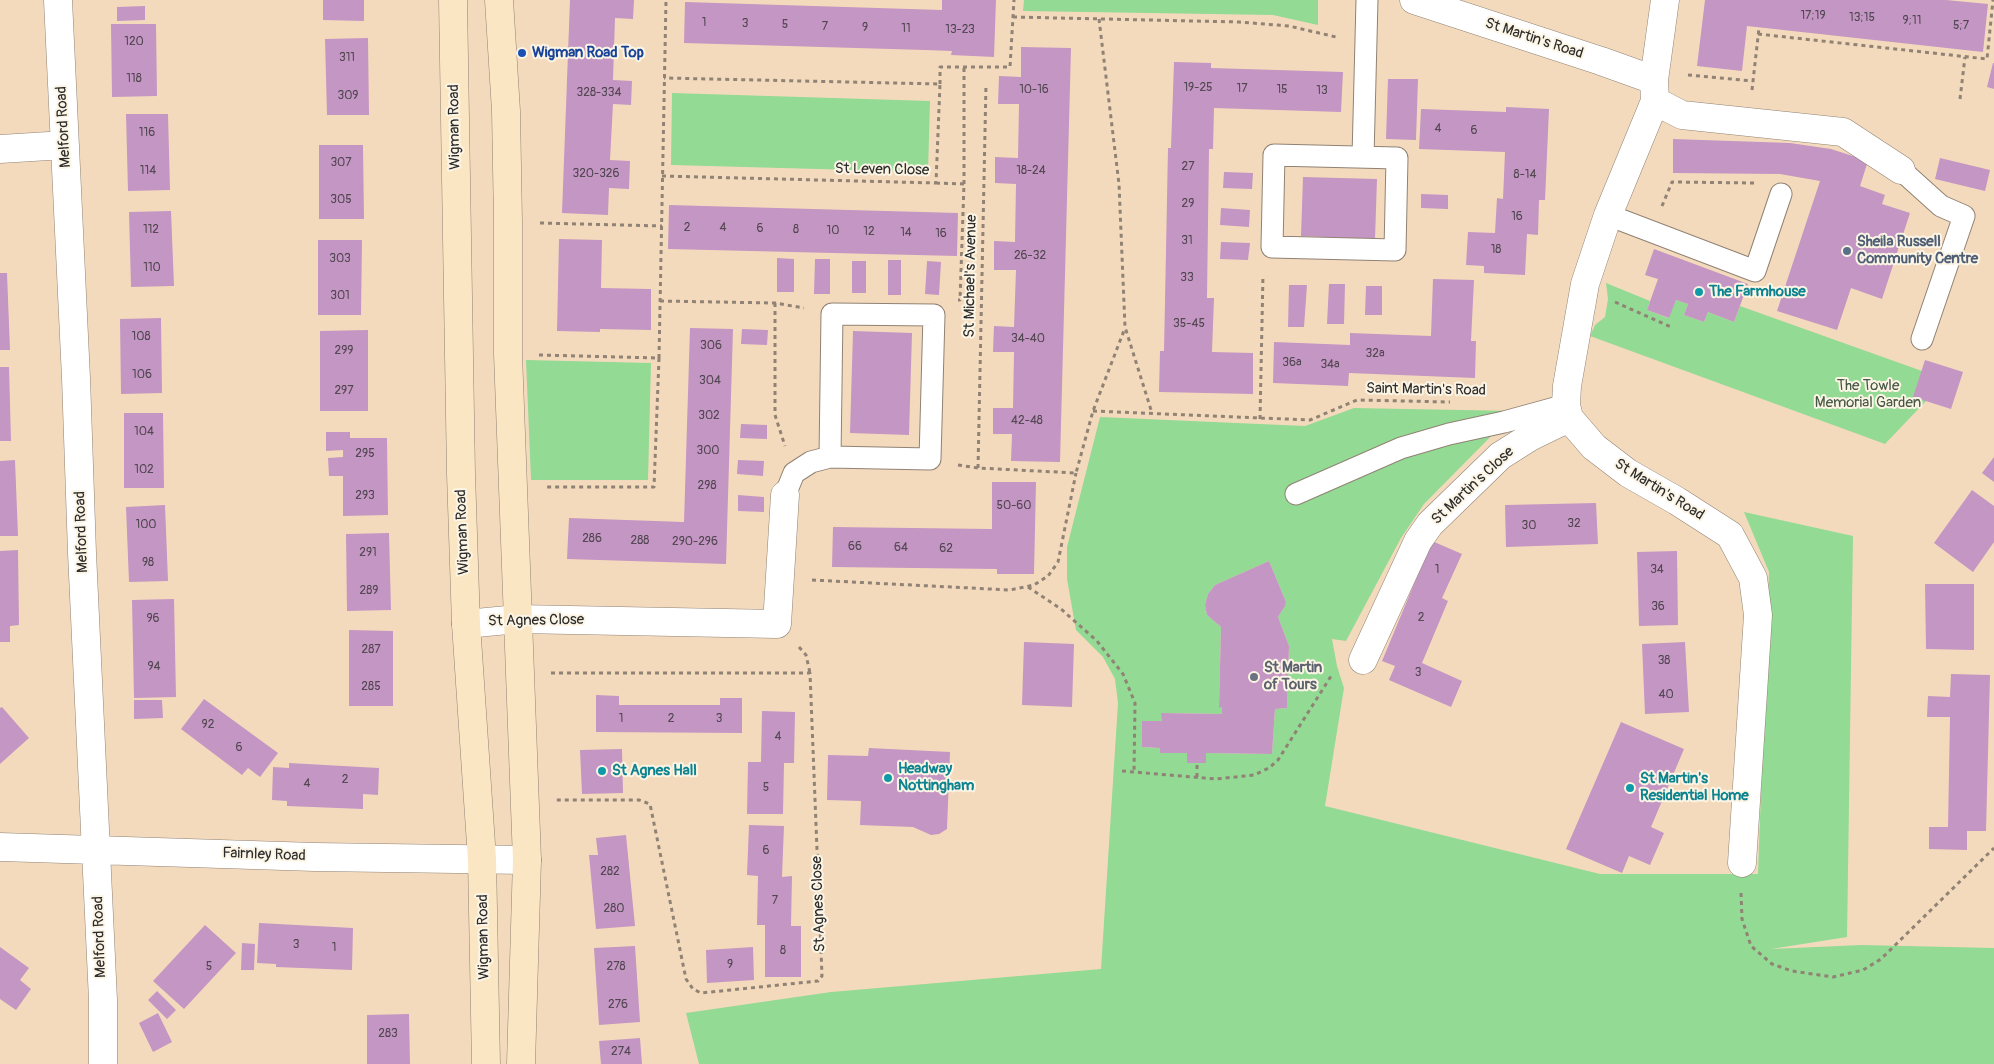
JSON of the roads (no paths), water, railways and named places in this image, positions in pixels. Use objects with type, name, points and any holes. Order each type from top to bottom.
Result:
[{"type":"street","name":"Melford Road","points":[[58,0],[103,1000],[103,1064]]},
{"type":"street","name":"Wigman Road","points":[[453,0],[460,474],[466,624],[482,859],[486,1064]]},
{"type":"street","points":[[499,0],[506,111],[508,354],[527,860],[521,1064]]},
{"type":"street","name":"St Martin's Road","points":[[1414,0],[1654,90],[1682,116],[1843,132],[1901,170]]},
{"type":"street","points":[[1568,411],[1567,386],[1585,284],[1654,90],[1665,0]]},
{"type":"street","points":[[0,149],[66,145]]},
{"type":"street","name":"St Martin's Road","points":[[1568,411],[1594,447],[1628,473],[1677,501],[1730,535],[1753,578],[1758,615],[1742,863]]},
{"type":"street","name":"St Martin's Close","points":[[1363,660],[1418,541],[1430,524],[1500,456],[1568,411]]},
{"type":"street","name":"St Agnes Close","points":[[466,624],[518,619],[777,624],[779,579],[790,484]]},
{"type":"street","name":"Fairnley Road","points":[[0,847],[527,860]]},
{"type":"lane","points":[[1363,157],[1367,0]]},
{"type":"lane","points":[[1274,155],[1363,157],[1397,158],[1395,250],[1272,247],[1274,155]]},
{"type":"lane","points":[[1901,170],[1941,206],[1964,216],[1922,339]]},
{"type":"lane","points":[[1608,215],[1755,271],[1781,194]]},
{"type":"lane","points":[[790,484],[812,462],[830,457],[930,459],[934,315],[832,314],[830,457]]},
{"type":"lane","points":[[1296,494],[1401,448],[1449,434],[1568,411]]},
{"type":"place","name":"Wigman Road Top","points":[[522,53]]},
{"type":"place","name":"Sheila Russell Community Centre","points":[[1847,251]]},
{"type":"place","name":"The Farmhouse","points":[[1699,292]]},
{"type":"place","name":"St Martin of Tours","points":[[1254,677]]},
{"type":"place","name":"St Agnes Hall","points":[[602,771]]},
{"type":"place","name":"Headway Nottingham","points":[[888,778]]},
{"type":"place","name":"St Martin's Residential Home","points":[[1630,788]]},
{"type":"park label","name":"The Towle Memorial Garden","points":[[1868,394]]}]
